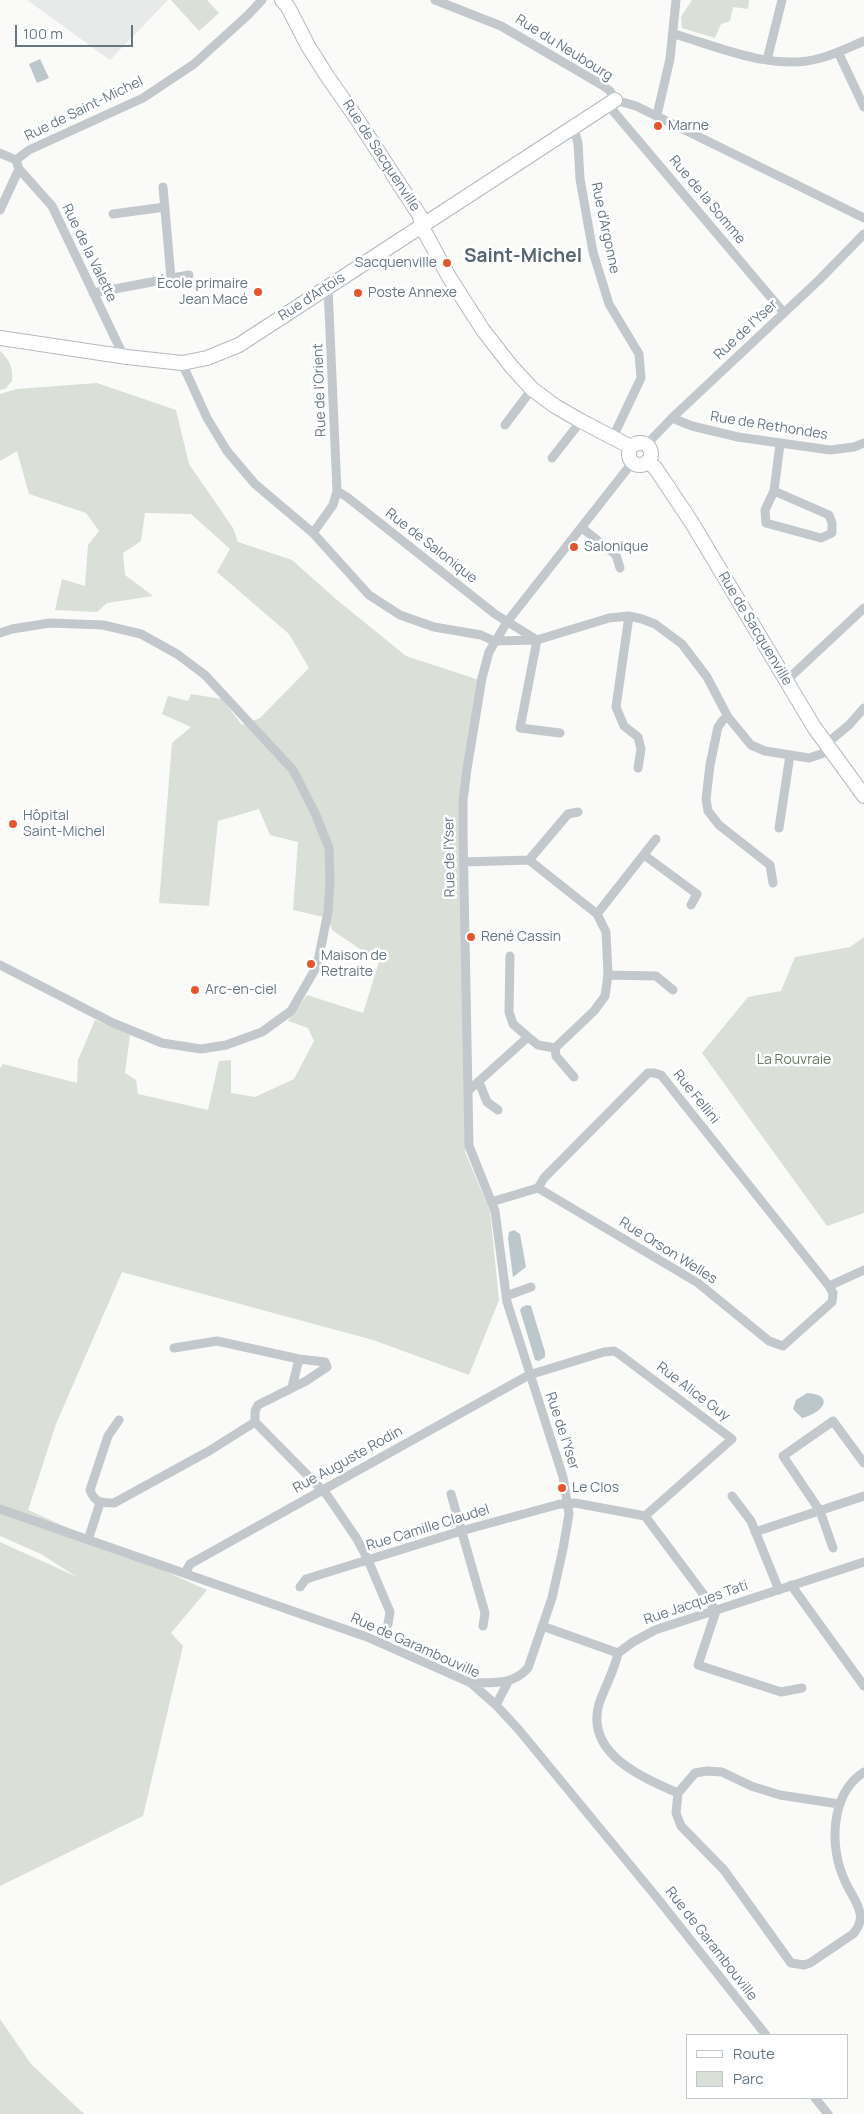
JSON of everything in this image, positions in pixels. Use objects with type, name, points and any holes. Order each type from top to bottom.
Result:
[{"type":"street","name":"Rue de Saint-Michel","points":[[18,164],[29,150],[143,98],[194,64],[262,0]]},
{"type":"street","name":"Rue de Sacquenville","points":[[282,0],[317,61],[420,216],[422,227],[449,277],[483,330],[511,366],[532,389],[556,406],[632,447]]},
{"type":"street","name":"Rue du Neubourg","points":[[435,0],[501,26],[534,44],[602,85],[610,92],[612,103],[636,106],[657,115],[864,218]]},
{"type":"street","points":[[657,115],[670,60],[676,0]]},
{"type":"street","points":[[767,60],[782,0]]},
{"type":"street","points":[[674,34],[767,60],[796,62],[822,58],[864,40]]},
{"type":"street","points":[[838,52],[864,107]]},
{"type":"street","name":"Rue d'Artois","points":[[0,338],[124,357],[182,363],[207,358],[239,345],[612,103]]},
{"type":"street","name":"Rue de la Somme","points":[[612,103],[784,313]]},
{"type":"street","name":"Rue d'Argonne","points":[[574,129],[578,143],[580,179],[593,252],[608,304],[639,354],[640,378],[613,437]]},
{"type":"street","points":[[0,153],[18,164],[0,210]]},
{"type":"street","name":"Rue de la Valette","points":[[18,164],[52,206],[92,294],[124,357]]},
{"type":"street","points":[[163,187],[172,278]]},
{"type":"street","points":[[114,214],[164,207]]},
{"type":"street","name":"Rue de l'Yser","points":[[646,445],[864,234]]},
{"type":"street","points":[[92,294],[189,276]]},
{"type":"street","name":"Rue de l'Orient","points":[[328,287],[337,491]]},
{"type":"street","points":[[182,363],[207,418],[227,451],[255,484],[313,533],[369,595],[400,615],[434,627],[481,635],[494,641],[537,640],[609,618],[629,616],[655,624],[682,644],[707,676],[728,717],[751,745],[765,751],[809,758],[828,747],[864,708]]},
{"type":"street","points":[[504,425],[532,389]]},
{"type":"street","name":"Rue de Rethondes","points":[[672,418],[692,426],[738,437],[780,444],[830,450],[854,447],[864,443]]},
{"type":"street","points":[[552,458],[581,421]]},
{"type":"street","points":[[637,443],[646,445],[650,452],[641,462],[629,454],[632,447],[637,443]]},
{"type":"street","points":[[774,491],[829,515],[832,523],[832,533],[821,538],[766,523],[766,510],[774,491],[780,444]]},
{"type":"street","name":"Rue de Sacquenville","points":[[641,462],[656,469],[692,523],[786,681],[828,747],[864,796]]},
{"type":"street","name":"Rue de l'Yser","points":[[496,1705],[508,1682],[521,1675],[528,1668],[552,1598],[568,1524],[568,1503],[563,1477],[529,1375],[506,1296],[497,1225],[491,1202],[469,1146],[463,801],[466,769],[482,678],[494,641],[628,468],[641,462]]},
{"type":"street","points":[[313,533],[333,505],[337,491]]},
{"type":"street","name":"Rue de Salonique","points":[[337,491],[507,622],[537,640]]},
{"type":"street","points":[[582,528],[616,555],[620,568]]},
{"type":"street","points":[[786,681],[864,608]]},
{"type":"street","points":[[629,616],[616,707],[624,726],[638,737],[640,748],[638,768]]},
{"type":"street","points":[[0,633],[50,622],[102,625],[141,634],[177,654],[205,675],[294,770],[316,814],[329,848],[330,882],[328,912],[317,966],[291,1011],[262,1032],[226,1045],[201,1049],[162,1043],[113,1023],[0,966]]},
{"type":"street","points":[[537,640],[520,728],[560,733]]},
{"type":"street","points":[[728,717],[718,727],[710,765],[706,799],[708,811],[719,825],[770,866],[774,883]]},
{"type":"street","points":[[779,828],[790,755]]},
{"type":"street","points":[[529,860],[568,814],[578,812]]},
{"type":"street","points":[[597,914],[656,839]]},
{"type":"street","points":[[644,855],[697,894],[691,905]]},
{"type":"street","points":[[464,862],[529,860],[597,914],[606,932],[608,975],[605,996],[594,1011],[554,1048]]},
{"type":"street","points":[[510,956],[509,1012],[513,1024],[538,1045],[554,1048]]},
{"type":"street","points":[[608,975],[656,976],[673,990]]},
{"type":"street","points":[[468,1091],[528,1037]]},
{"type":"street","points":[[554,1048],[556,1056],[574,1077]]},
{"type":"street","name":"Rue Fellini","points":[[538,1188],[544,1178],[648,1073],[661,1075],[828,1286]]},
{"type":"street","points":[[479,1082],[487,1102],[498,1110]]},
{"type":"street","points":[[491,1202],[538,1188]]},
{"type":"street","name":"Rue Orson Welles","points":[[538,1188],[698,1283],[768,1341],[783,1346],[832,1302],[833,1293],[828,1286]]},
{"type":"street","points":[[828,1286],[864,1270]]},
{"type":"street","points":[[506,1296],[531,1287]]},
{"type":"street","points":[[174,1348],[217,1341],[299,1359],[325,1362],[327,1367],[306,1381],[258,1405],[254,1411],[255,1422],[327,1495],[357,1539],[390,1612],[388,1624]]},
{"type":"street","name":"Rue Alice Guy","points":[[529,1375],[604,1352],[614,1351],[732,1439],[645,1516]]},
{"type":"street","points":[[292,1387],[299,1359]]},
{"type":"street","name":"Rue Auguste Rodin","points":[[184,1573],[190,1564],[529,1375]]},
{"type":"street","points":[[119,1420],[108,1436],[90,1490],[93,1498],[100,1503],[114,1503],[209,1451],[255,1422]]},
{"type":"street","points":[[833,1548],[820,1510],[783,1456],[833,1421],[864,1462]]},
{"type":"street","points":[[451,1494],[485,1613],[483,1626]]},
{"type":"street","points":[[732,1496],[751,1521],[779,1590]]},
{"type":"street","points":[[755,1532],[864,1496]]},
{"type":"street","points":[[88,1540],[100,1503]]},
{"type":"street","points":[[568,1503],[645,1516],[716,1611],[698,1665],[780,1692],[802,1688]]},
{"type":"street","name":"Rue Camille Claudel","points":[[300,1587],[306,1579],[462,1531],[568,1503]]},
{"type":"street","name":"Rue de Garambouville","points":[[0,1509],[367,1637],[471,1684],[496,1705],[519,1730],[658,1899],[765,2034]]},
{"type":"street","name":"Rue Jacques Tati","points":[[618,1654],[633,1642],[656,1630],[864,1562]]},
{"type":"street","points":[[792,1585],[864,1686]]},
{"type":"street","points":[[542,1626],[618,1654],[614,1671],[605,1686],[599,1706],[599,1725],[603,1741],[617,1759],[628,1768],[653,1783],[678,1793]]},
{"type":"street","points":[[471,1684],[508,1682]]},
{"type":"street","points":[[839,1804],[780,1795],[751,1786],[722,1772],[708,1771],[695,1773],[678,1793],[676,1813],[681,1826],[724,1870],[791,1963],[804,1965],[818,1958],[853,1934],[862,1920],[837,1857],[835,1831],[839,1804],[848,1788],[864,1772]]},
{"type":"street","points":[[816,2099],[828,2114]]},
{"type":"shaded area","points":[[27,0],[168,0],[110,60]]},
{"type":"shaded area","points":[[40,59],[49,78],[37,83],[29,64]]},
{"type":"shaded area","points":[[514,1230],[520,1234],[526,1267],[513,1277],[508,1238],[509,1232]]},
{"type":"shaded area","points":[[527,1305],[531,1306],[545,1352],[545,1357],[539,1361],[535,1360],[520,1310]]},
{"type":"shaded area","points":[[807,1393],[816,1394],[824,1400],[816,1412],[802,1418],[793,1409],[796,1400]]},
{"type":"green space","points":[[171,0],[207,0],[219,13],[199,31]]},
{"type":"green space","points":[[692,0],[749,0],[748,9],[733,7],[730,21],[721,24],[715,38],[682,28],[681,17]]},
{"type":"green space","points":[[0,351],[11,368],[12,381],[5,389],[0,390]]},
{"type":"green space","points":[[97,383],[176,410],[189,464],[233,528],[238,542],[292,560],[337,600],[406,656],[479,680],[461,804],[466,977],[465,1152],[490,1211],[499,1300],[469,1375],[373,1340],[122,1272],[56,1424],[28,1510],[207,1590],[171,1633],[183,1646],[143,1816],[0,1886],[0,1542],[77,1577],[41,1554],[0,1536],[0,1068],[3,1064],[77,1083],[78,1060],[95,1020],[130,1035],[125,1073],[136,1080],[138,1094],[208,1110],[219,1061],[231,1060],[231,1093],[255,1097],[294,1079],[314,1041],[308,1028],[288,1021],[307,995],[363,1013],[379,962],[332,930],[328,918],[293,910],[298,842],[270,835],[259,809],[218,821],[209,906],[159,903],[172,743],[191,727],[162,714],[168,696],[188,701],[191,694],[222,699],[242,725],[260,718],[309,668],[289,634],[217,572],[230,549],[191,514],[145,513],[141,541],[123,553],[125,575],[153,596],[107,603],[97,612],[55,610],[62,579],[85,586],[88,545],[99,531],[86,513],[29,494],[17,451],[0,461],[0,394],[17,389]]},
{"type":"green space","name":"La Rouvraie","points":[[864,937],[864,1213],[827,1226],[702,1053],[748,997],[781,991],[795,957],[850,947]]},
{"type":"green space","points":[[0,2019],[31,2064],[84,2114],[0,2114]]},
{"type":"place","name":"Marne","points":[[658,126]]},
{"type":"place","name":"Sacquenville","points":[[447,263]]},
{"type":"place","name":"École primaire Jean Macé","points":[[258,292]]},
{"type":"place","name":"Poste Annexe","points":[[358,293]]},
{"type":"place","name":"Salonique","points":[[574,547]]},
{"type":"place","name":"Hôpital Saint-Michel","points":[[13,824]]},
{"type":"place","name":"René Cassin","points":[[471,937]]},
{"type":"place","name":"Maison de Retraite","points":[[311,964]]},
{"type":"place","name":"Arc-en-ciel","points":[[195,990]]},
{"type":"place","name":"Le Clos","points":[[562,1488]]},
{"type":"district","name":"Saint-Michel","points":[[523,257]]}]
